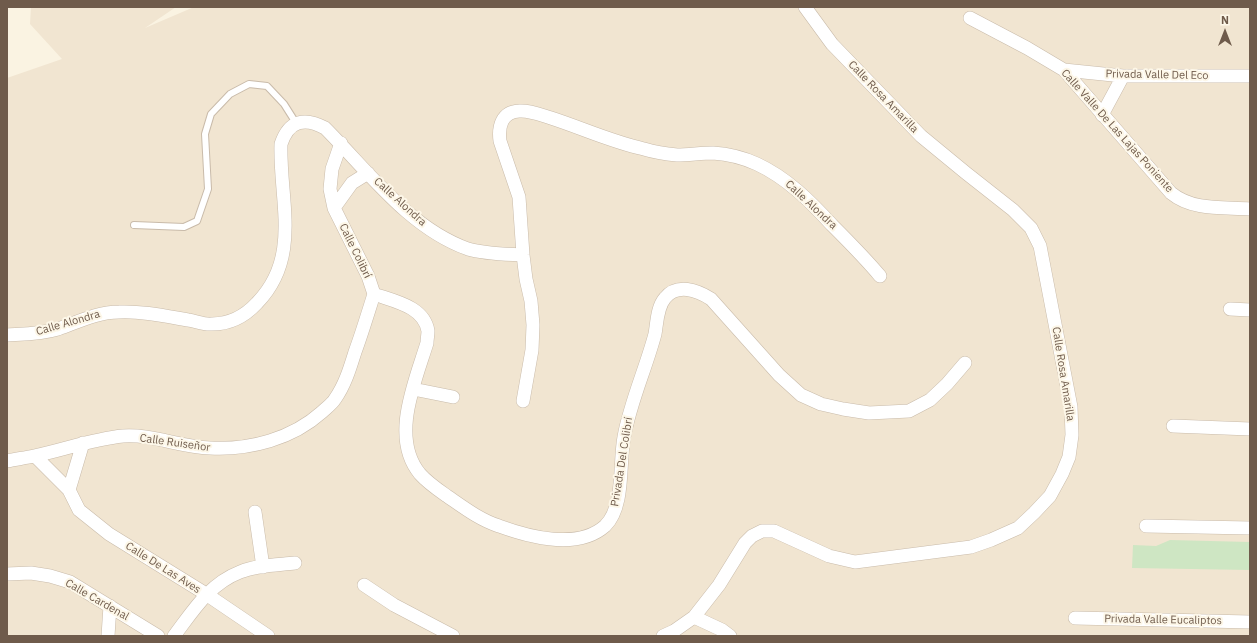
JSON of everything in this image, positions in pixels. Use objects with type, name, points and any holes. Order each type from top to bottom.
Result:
[{"type":"street","name":"Calle Rosa Amarilla","points":[[663,636],[674,631],[694,617],[719,585],[745,543],[752,536],[762,531],[774,530],[829,556],[855,562],[971,547],[1018,528],[1050,496],[1069,457],[1072,435],[1071,407],[1040,246],[1031,228],[1012,210],[921,136],[832,44],[804,7]]},
{"type":"street","name":"Calle Valle De Las Lajas Poniente","points":[[970,18],[1027,48],[1064,70],[1171,193],[1179,199],[1188,203],[1202,206],[1250,209]]},
{"type":"street","name":"Privada Valle Del Eco","points":[[1064,70],[1123,76],[1250,76]]},
{"type":"street","points":[[1102,115],[1123,76]]},
{"type":"street","name":"Calle Alondra","points":[[7,335],[45,332],[100,314],[117,312],[134,312],[210,324],[224,323],[237,319],[250,311],[262,298],[274,280],[281,263],[286,232],[281,144],[284,134],[296,123],[307,122],[316,123],[325,128],[410,215],[434,232],[469,249],[483,252],[523,255],[519,197],[498,132],[504,117],[510,112],[520,110],[532,112],[620,143],[645,150],[677,155],[713,153],[757,163],[780,177],[806,197],[865,258],[880,276]]},
{"type":"street","name":"Calle Colibrí","points":[[341,143],[332,169],[330,189],[334,208],[368,276],[374,294]]},
{"type":"street","points":[[334,208],[352,183],[368,173]]},
{"type":"street","points":[[523,255],[531,301],[533,325],[532,350],[523,401]]},
{"type":"street","name":"Privada Del Colibrí","points":[[374,294],[403,304],[416,311],[425,322],[428,331],[407,414],[405,428],[407,445],[411,459],[420,473],[431,485],[468,512],[498,526],[548,539],[563,540],[581,538],[593,534],[605,525],[611,518],[616,508],[618,498],[624,438],[628,420],[652,344],[661,304],[665,297],[672,292],[680,289],[692,290],[701,293],[710,299],[779,375],[800,395],[828,406],[869,413],[909,410],[930,400],[947,384],[965,363]]},
{"type":"street","name":"Calle Ruiseñor","points":[[7,461],[123,436],[147,437],[190,446],[237,448],[265,443],[284,436],[301,428],[318,416],[335,400],[346,380],[374,294]]},
{"type":"street","points":[[1230,309],[1250,310]]},
{"type":"street","points":[[413,389],[453,397]]},
{"type":"street","points":[[1173,426],[1250,429]]},
{"type":"street","points":[[69,490],[83,444]]},
{"type":"street","name":"Calle De Las Aves","points":[[34,456],[69,490],[79,510],[109,534],[206,594],[268,636]]},
{"type":"street","points":[[255,512],[263,567]]},
{"type":"street","points":[[1146,526],[1250,528]]},
{"type":"street","points":[[174,636],[206,594],[226,579],[241,571],[295,563]]},
{"type":"street","name":"Calle Cardenal","points":[[7,574],[50,576],[70,582],[158,636]]},
{"type":"street","points":[[364,585],[394,605],[453,636]]},
{"type":"street","points":[[108,636],[110,606]]},
{"type":"street","points":[[694,617],[722,630],[730,636]]},
{"type":"street","name":"Privada Valle Eucaliptos","points":[[1075,618],[1250,622]]},
{"type":"lane","points":[[134,225],[184,226],[197,221],[208,189],[205,134],[211,114],[230,94],[249,84],[267,86],[284,104],[296,123]]},
{"type":"shaded area","points":[[31,7],[176,7],[145,28],[194,7],[1250,7],[1250,636],[7,636],[7,78],[62,59],[30,24]]},
{"type":"green space","points":[[1170,540],[1250,542],[1250,570],[1132,568],[1133,545],[1156,546]]}]
